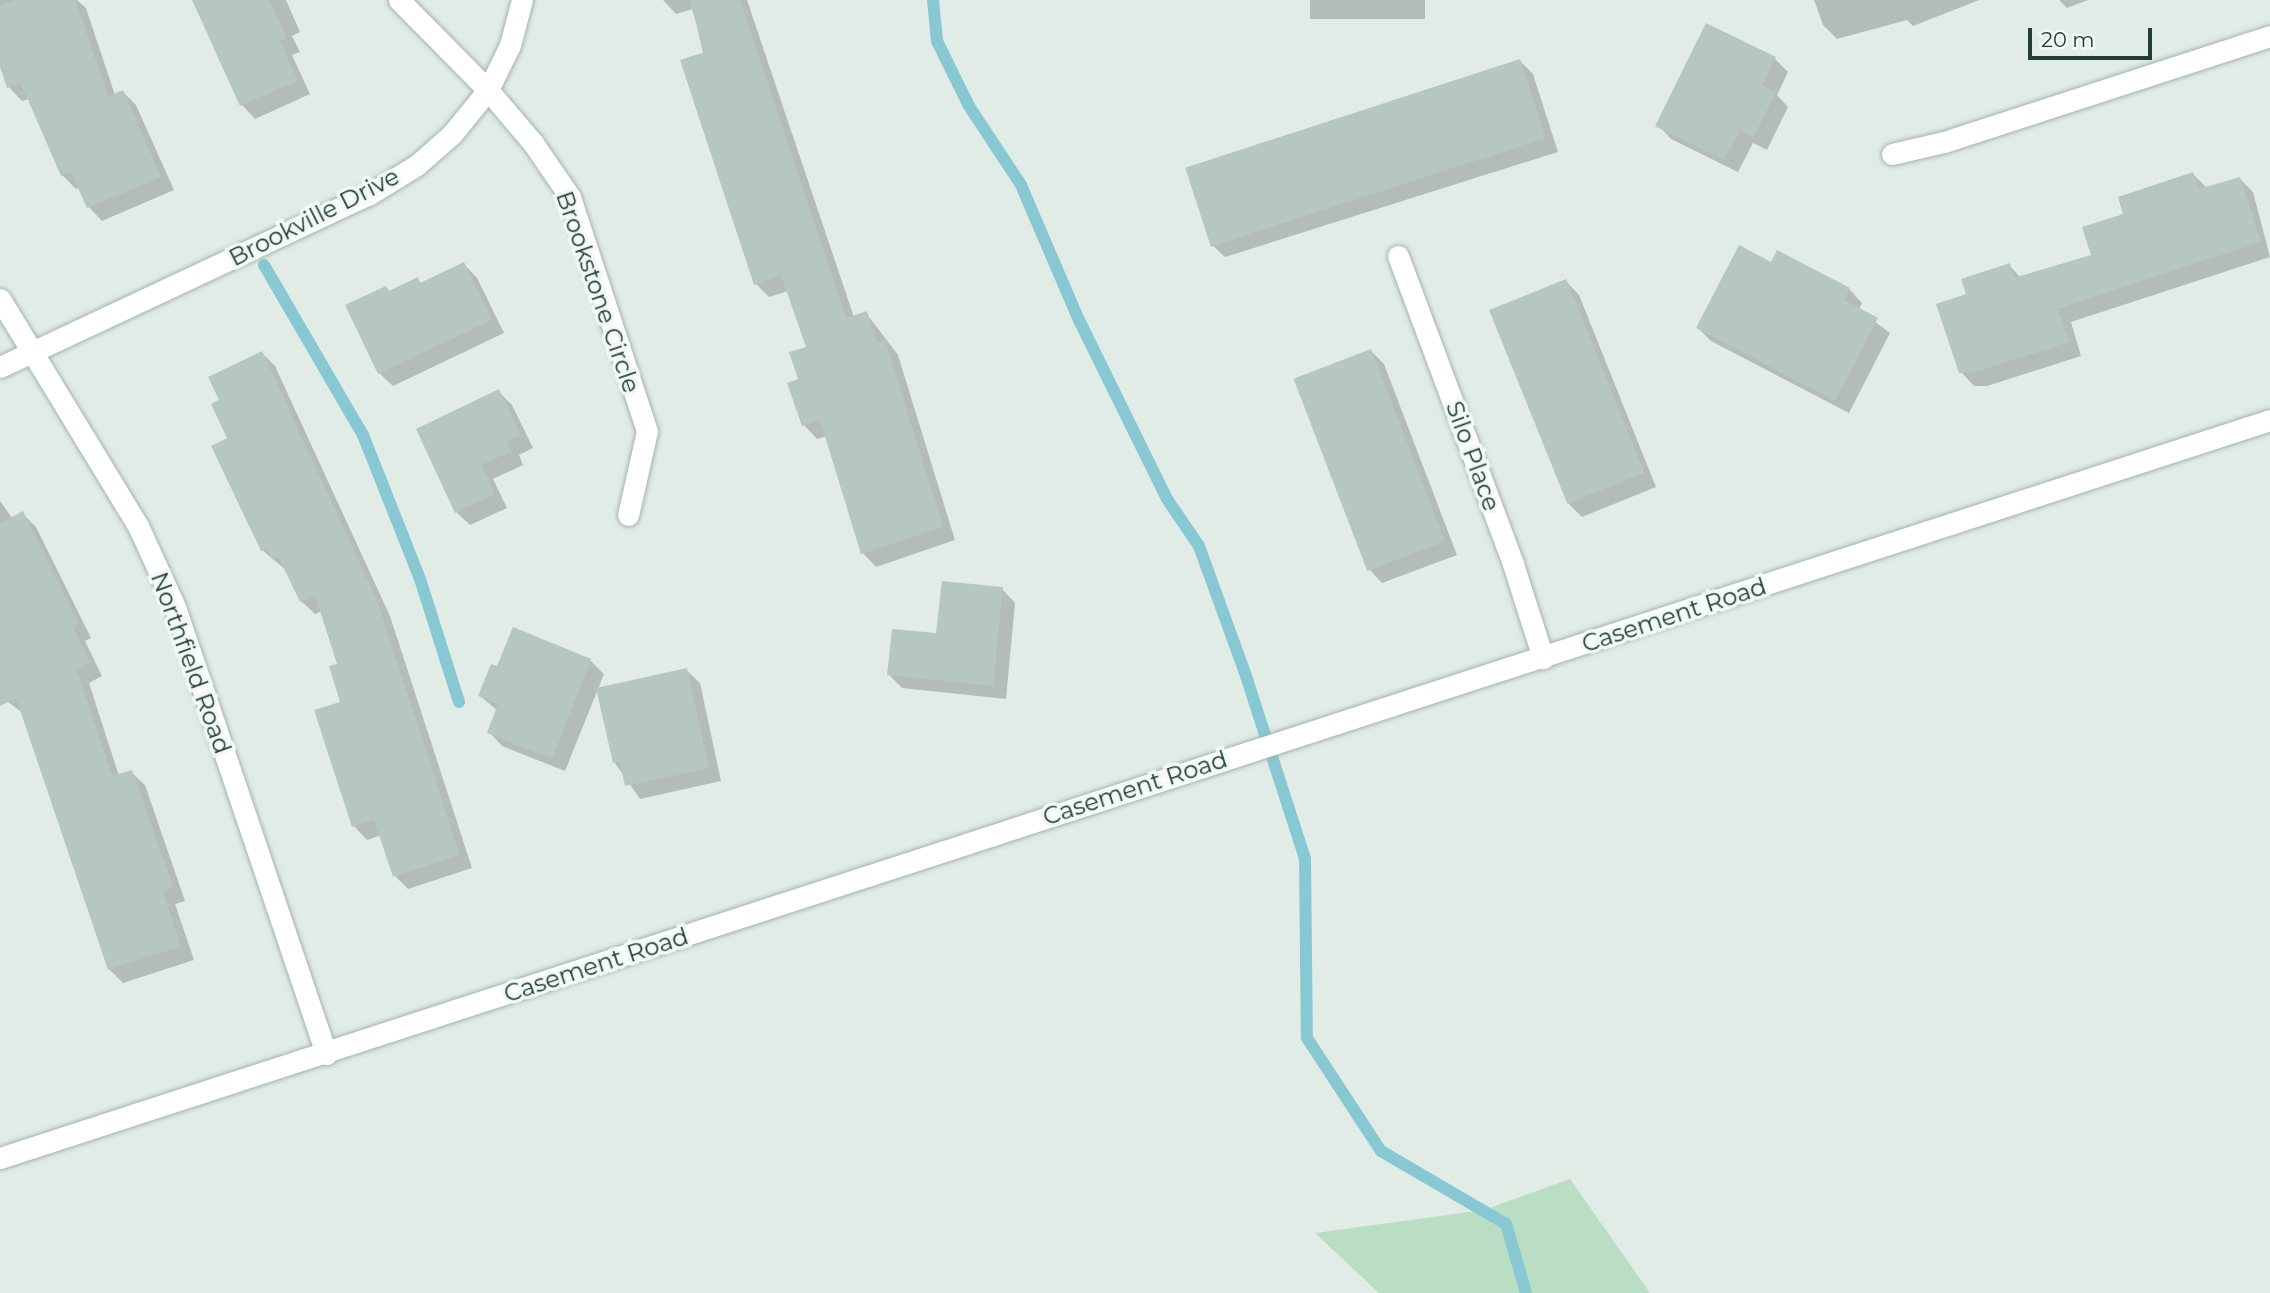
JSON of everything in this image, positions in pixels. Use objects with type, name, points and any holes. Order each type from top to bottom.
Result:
[{"type":"street","name":"Brookstone Circle","points":[[399,0],[488,90],[533,143],[570,197],[646,431],[628,515]]},
{"type":"street","name":"Brookville Drive","points":[[0,367],[368,195],[416,165],[452,134],[488,90],[510,45],[522,0]]},
{"type":"street","points":[[1892,154],[1944,142],[2270,36]]},
{"type":"street","name":"Silo Place","points":[[1398,256],[1543,658]]},
{"type":"street","name":"Northfield Road","points":[[0,299],[30,355],[138,526],[175,607],[326,1054]]},
{"type":"street","name":"Casement Road","points":[[0,1158],[2270,420]]},
{"type":"green space","points":[[1570,1179],[1650,1293],[1379,1293],[1315,1233],[1484,1210]]},
{"type":"building","points":[[17,0],[75,0],[108,96],[123,90],[161,177],[87,208],[71,172],[61,176],[21,84],[7,88],[0,67],[0,6]]},
{"type":"building","points":[[192,0],[269,0],[287,38],[280,41],[298,81],[240,106]]},
{"type":"building","points":[[689,0],[740,0],[846,318],[867,311],[877,343],[885,340],[943,527],[861,554],[820,420],[802,426],[787,383],[798,379],[789,352],[806,347],[781,275],[754,285],[680,60],[705,52]]},
{"type":"building","points":[[1706,23],[1776,57],[1762,85],[1776,92],[1753,138],[1740,131],[1724,160],[1655,126]]},
{"type":"building","points":[[1520,59],[1546,138],[1211,247],[1185,168]]},
{"type":"building","points":[[2193,172],[2199,189],[2240,177],[2261,242],[2058,309],[2069,342],[1973,373],[1959,373],[1936,304],[1966,294],[1961,279],[2010,263],[2014,278],[2091,255],[2082,227],[2123,214],[2118,197]]},
{"type":"building","points":[[1739,245],[1771,262],[1777,250],[1850,288],[1844,300],[1878,318],[1835,401],[1696,328]]},
{"type":"building","points":[[464,262],[492,320],[378,374],[345,305],[386,286],[389,291],[418,277],[420,283]]},
{"type":"building","points":[[1566,279],[1644,473],[1567,504],[1489,310]]},
{"type":"building","points":[[1371,349],[1445,541],[1367,571],[1294,379]]},
{"type":"building","points":[[262,351],[377,601],[460,855],[393,877],[374,820],[352,827],[314,710],[340,702],[329,666],[337,664],[315,595],[300,602],[278,556],[272,559],[267,548],[261,551],[211,446],[227,438],[211,404],[219,400],[208,377]]},
{"type":"building","points":[[499,389],[521,435],[507,441],[511,451],[481,465],[495,494],[455,513],[416,429]]},
{"type":"building","points":[[23,511],[79,624],[73,627],[90,662],[76,669],[112,776],[132,770],[173,887],[163,891],[181,946],[108,970],[16,698],[0,706],[0,524]]},
{"type":"building","points":[[942,581],[1003,587],[993,686],[887,675],[892,629],[936,633]]},
{"type":"building","points":[[513,627],[591,659],[552,759],[487,733],[498,704],[478,696],[491,664],[497,666]]},
{"type":"building","points":[[687,668],[709,768],[625,786],[620,762],[613,763],[596,688]]},
{"type":"waterway","points":[[933,0],[937,41],[969,106],[1021,185],[1079,320],[1167,499],[1199,546],[1246,676],[1305,859],[1307,1038],[1381,1151],[1506,1224],[1526,1293]]},
{"type":"waterway","points":[[264,265],[363,435],[420,579],[459,702]]}]
